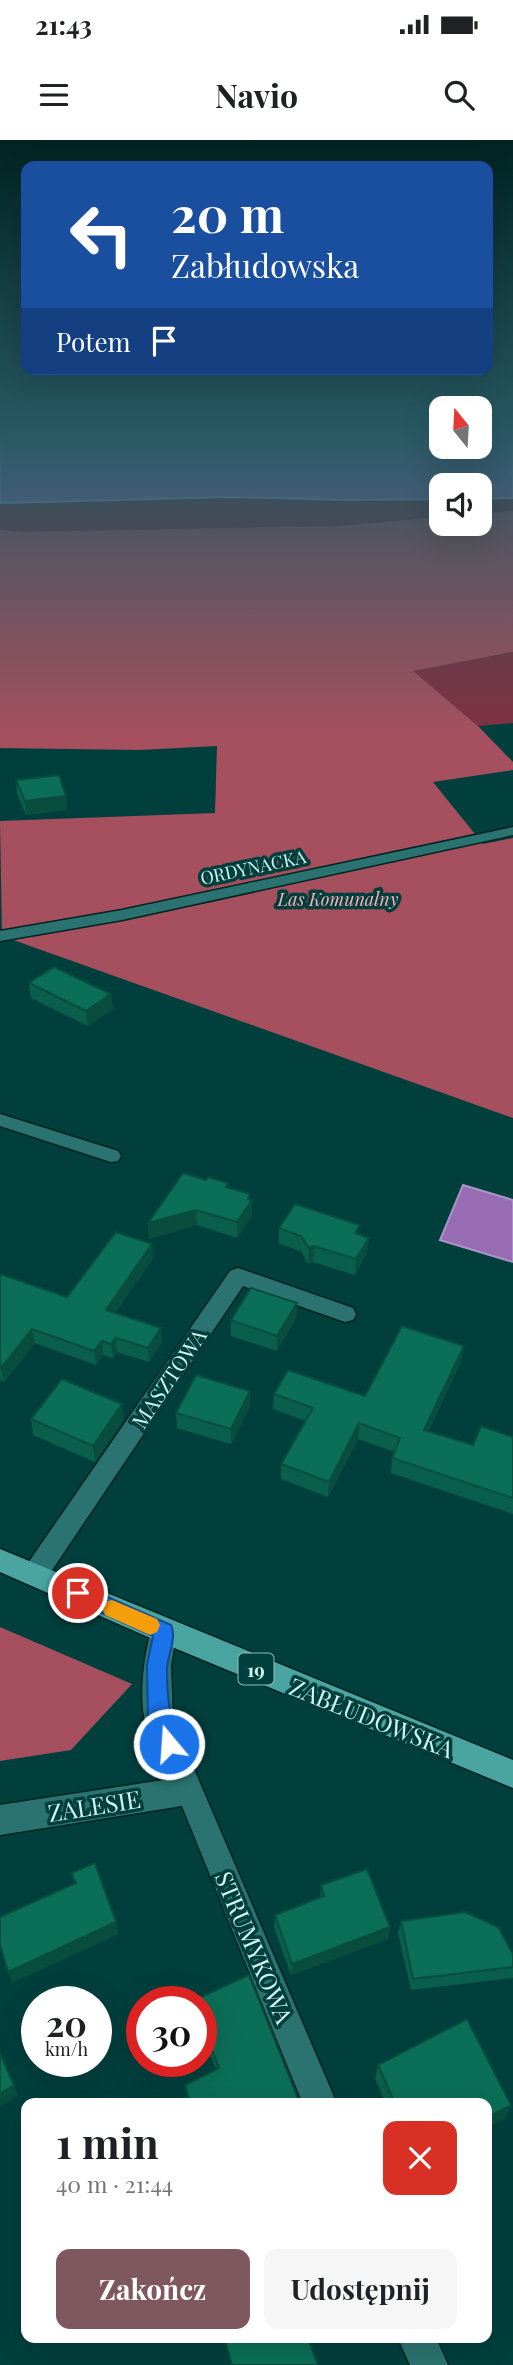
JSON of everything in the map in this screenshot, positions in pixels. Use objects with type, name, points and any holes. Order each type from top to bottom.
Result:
[{"type":"highway","name":"ZABŁUDOWSKA","points":[[0,1560],[164,1632],[513,1774]]},
{"type":"street","name":"ORDYNACKA","points":[[0,936],[122,915],[513,831]]},
{"type":"street","points":[[0,1120],[111,1156]]},
{"type":"street","name":"MASZTOWA","points":[[36,1574],[238,1276],[345,1314]]},
{"type":"street","points":[[164,1632],[157,1665],[159,1721],[190,1790]]},
{"type":"street","name":"ZALESIE","points":[[0,1820],[190,1790]]},
{"type":"street","name":"STRUMYKOWA","points":[[190,1790],[318,2098]]},
{"type":"street","points":[[419,2343],[429,2365]]},
{"type":"shaded area","points":[[0,529],[344,529],[0,533]]},
{"type":"shaded area","points":[[513,652],[513,723],[478,726],[412,671]]},
{"type":"shaded area","points":[[463,1185],[513,1200],[513,1262],[440,1240]]},
{"type":"green space","name":"Las Komunalny","points":[[429,529],[429,536],[492,536],[492,529],[513,529],[513,652],[413,671],[478,726],[513,762],[513,770],[433,782],[483,844],[513,838],[513,1118],[2,936],[0,821],[215,813],[217,746],[139,750],[0,748],[0,530]]},
{"type":"green space","points":[[0,1627],[132,1684],[71,1750],[0,1761]]},
{"type":"building","points":[[59,775],[66,796],[25,801],[16,780]]},
{"type":"building","points":[[54,967],[111,994],[86,1011],[29,983]]},
{"type":"building","points":[[183,1173],[228,1183],[226,1187],[250,1194],[248,1199],[252,1200],[237,1222],[196,1210],[148,1223]]},
{"type":"building","points":[[295,1204],[360,1225],[355,1233],[369,1238],[356,1259],[314,1246],[309,1248],[301,1236],[279,1228]]},
{"type":"building","points":[[116,1232],[152,1244],[106,1310],[161,1328],[148,1348],[116,1338],[111,1344],[102,1341],[94,1351],[32,1329],[1,1368],[0,1274],[67,1297]]},
{"type":"building","points":[[251,1288],[297,1303],[277,1336],[231,1320]]},
{"type":"building","points":[[402,1326],[464,1346],[424,1430],[473,1445],[481,1426],[513,1437],[513,1498],[392,1458],[400,1438],[359,1423],[329,1482],[281,1464],[313,1408],[274,1394],[288,1370],[365,1396]]},
{"type":"building","points":[[196,1375],[250,1391],[231,1429],[176,1413]]},
{"type":"building","points":[[62,1379],[122,1404],[93,1446],[31,1419]]},
{"type":"building","points":[[95,1863],[116,1922],[8,1972],[0,1945],[0,1917],[76,1883],[71,1873]]},
{"type":"building","points":[[367,1869],[390,1927],[292,1964],[275,1915],[324,1896],[321,1885]]},
{"type":"building","points":[[465,1912],[498,1927],[513,1954],[513,1967],[413,1979],[401,1921]]},
{"type":"building","points":[[249,1975],[298,2098],[189,2098],[185,2085],[201,2077],[217,2077],[217,1990]]},
{"type":"building","points":[[467,2019],[511,2105],[492,2115],[492,2098],[392,2098],[378,2065]]},
{"type":"building","points":[[0,2053],[14,2085],[0,2094]]},
{"type":"building","points":[[226,2343],[310,2343],[318,2365],[232,2365]]},
{"type":"slow traffic","points":[[112,1608],[150,1625]]},
{"type":"route","points":[[78,1593],[164,1632],[157,1665],[159,1721],[169,1744]]}]
